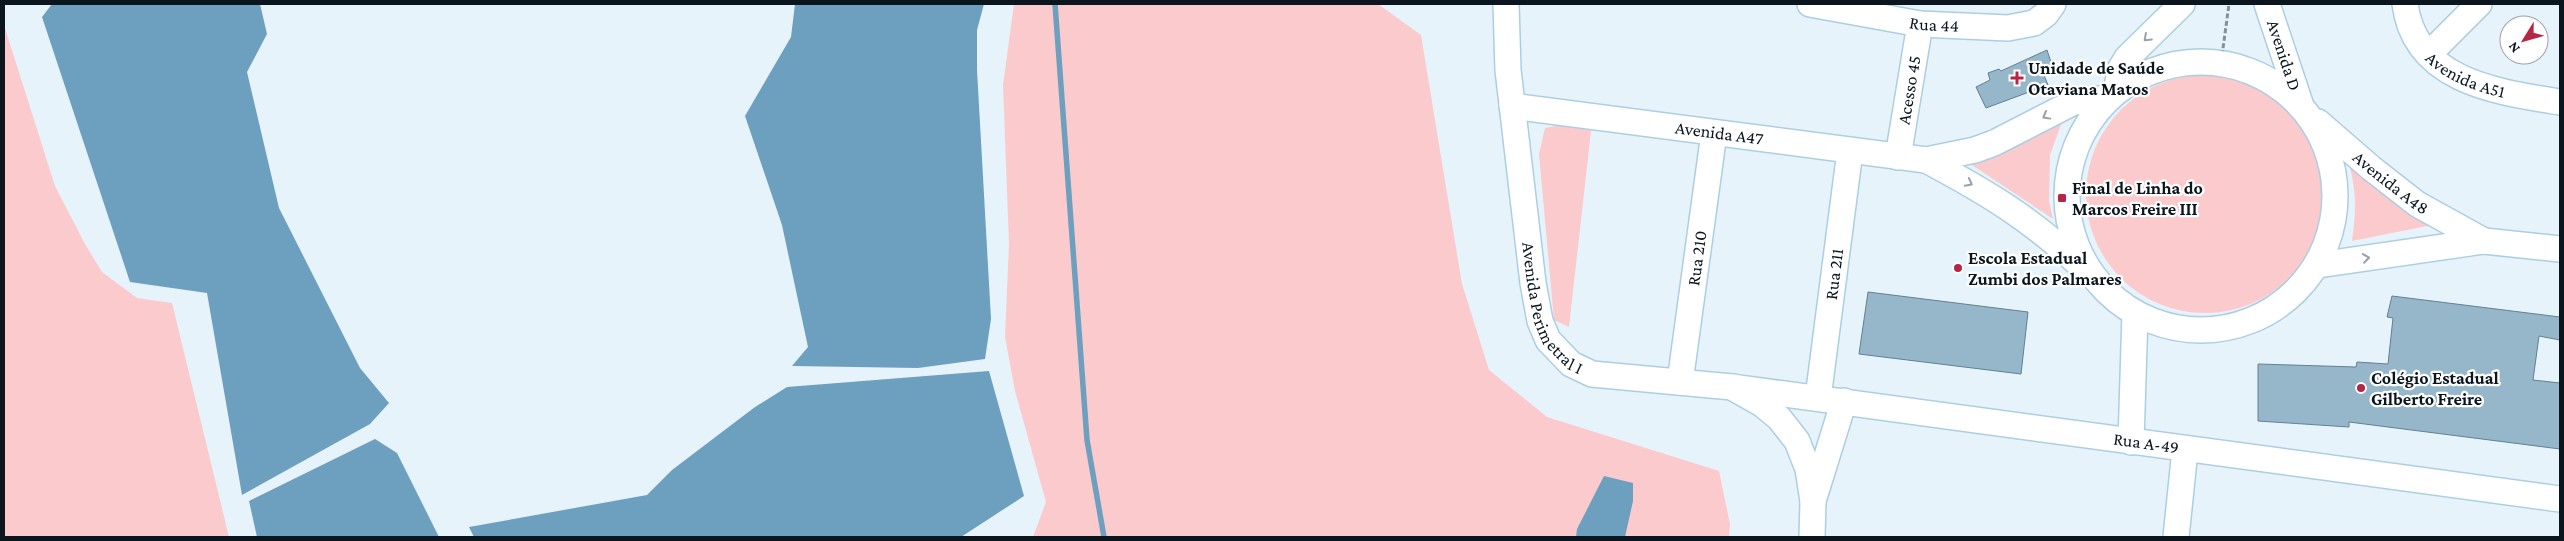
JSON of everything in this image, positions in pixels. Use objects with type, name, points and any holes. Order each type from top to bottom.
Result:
[{"type":"street","name":"Avenida Perimetral I","points":[[1506,4],[1506,42],[1512,106],[1533,283],[1540,321],[1548,340],[1571,364],[1592,374],[1732,387],[1762,404],[1779,418],[1792,433],[1806,460],[1814,501]]},
{"type":"street","name":"Rua 44","points":[[1810,4],[1920,24],[1983,28],[2023,27],[2037,21],[2053,4]]},
{"type":"street","points":[[2112,94],[2121,68],[2127,58],[2182,4]]},
{"type":"street","name":"Avenida D","points":[[2267,4],[2303,109]]},
{"type":"street","name":"Avenida A51","points":[[2406,4],[2410,25],[2429,54],[2453,74],[2484,88],[2560,102]]},
{"type":"street","points":[[2429,54],[2479,4]]},
{"type":"street","name":"Acesso 45","points":[[1898,157],[1920,24]]},
{"type":"street","points":[[2186,62],[2221,64],[2236,66],[2260,75],[2282,88],[2303,109],[2321,134],[2331,160],[2336,187],[2333,223],[2329,241],[2318,265],[2294,295],[2279,307],[2263,317],[2227,329],[2208,331],[2170,327],[2135,313],[2117,301],[2101,285],[2086,264],[2074,241],[2068,215],[2067,190],[2070,164],[2079,140],[2092,117],[2112,94],[2137,77],[2161,67],[2186,62]]},
{"type":"street","name":"Avenida A47","points":[[1512,106],[1926,160],[1975,150],[1994,143],[2074,102],[2112,94]]},
{"type":"street","name":"Avenida A48","points":[[2303,109],[2398,190],[2437,216],[2484,241]]},
{"type":"street","name":"Rua 210","points":[[1680,382],[1714,133]]},
{"type":"street","name":"Rua 211","points":[[1818,398],[1850,151]]},
{"type":"street","name":"Avenida A47","points":[[1926,160],[1974,186],[2027,219],[2101,285]]},
{"type":"street","name":"Avenida A48","points":[[2318,265],[2484,241],[2558,252]]},
{"type":"street","points":[[2131,442],[2135,313]]},
{"type":"street","name":"Rua A-49","points":[[1732,387],[2560,500]]},
{"type":"street","name":"Avenida Perimetral I","points":[[1812,537],[1814,501],[1844,401]]},
{"type":"street","points":[[2176,537],[2185,450]]},
{"type":"path","points":[[2221,64],[2229,4]]},
{"type":"shaded area","points":[[1014,4],[1378,4],[1421,35],[1462,284],[1489,370],[1547,417],[1719,471],[1730,524],[1729,537],[1033,537],[1046,502],[1015,391],[1005,337],[1009,244],[1003,85]]},
{"type":"shaded area","points":[[4,25],[55,186],[85,244],[102,272],[137,298],[172,303],[229,537],[4,537]]},
{"type":"shaded area","points":[[2205,75],[2239,80],[2250,84],[2271,95],[2289,110],[2304,128],[2315,149],[2319,160],[2324,194],[2319,228],[2315,239],[2304,260],[2289,278],[2271,293],[2250,304],[2239,308],[2205,313],[2171,308],[2160,304],[2139,293],[2121,278],[2106,260],[2095,239],[2091,228],[2086,194],[2091,160],[2095,149],[2106,128],[2121,110],[2139,95],[2160,84],[2171,80]]},
{"type":"shaded area","points":[[2062,122],[2050,155],[2049,201],[2053,219],[1969,163]]},
{"type":"shaded area","points":[[1567,124],[1591,131],[1569,327],[1554,320],[1539,154],[1545,128]]},
{"type":"shaded area","points":[[2349,164],[2437,224],[2352,241],[2355,202]]},
{"type":"water","points":[[52,4],[260,4],[267,34],[247,72],[279,208],[360,368],[389,403],[370,424],[242,495],[207,293],[130,282],[42,17]]},
{"type":"water","points":[[795,4],[984,4],[977,30],[977,70],[991,319],[985,359],[918,368],[792,366],[808,347],[782,225],[745,116],[791,37]]},
{"type":"water","points":[[989,371],[1024,496],[961,537],[474,537],[469,527],[647,495],[672,470],[755,407],[787,387]]},
{"type":"water","points":[[375,439],[397,453],[439,537],[257,537],[249,501]]},
{"type":"water","points":[[1604,476],[1633,483],[1633,501],[1625,537],[1576,537],[1577,529]]},
{"type":"building","name":"Unidade de Saúde Otaviana Matos","points":[[2047,50],[2054,71],[2044,75],[2048,85],[1986,108],[1976,87],[1990,80],[1988,73],[1999,69],[2001,71]]},
{"type":"building","points":[[1868,292],[2028,312],[2021,374],[1859,354]]},
{"type":"building","points":[[2392,296],[2560,317],[2560,340],[2539,336],[2533,380],[2560,383],[2560,449],[2349,422],[2349,427],[2258,421],[2258,364],[2356,367],[2357,362],[2388,364],[2393,318],[2387,317]]},
{"type":"waterway","points":[[1055,4],[1087,440],[1104,537]]},
{"type":"place","name":"Unidade de Saúde Otaviana Matos","points":[[2017,78]]},
{"type":"place","name":"Final de Linha do Marcos Freire III","points":[[2062,198]]},
{"type":"place","name":"Escola Estadual Zumbi dos Palmares","points":[[1958,268]]},
{"type":"place","name":"Colégio Estadual Gilberto Freire","points":[[2361,388]]}]
